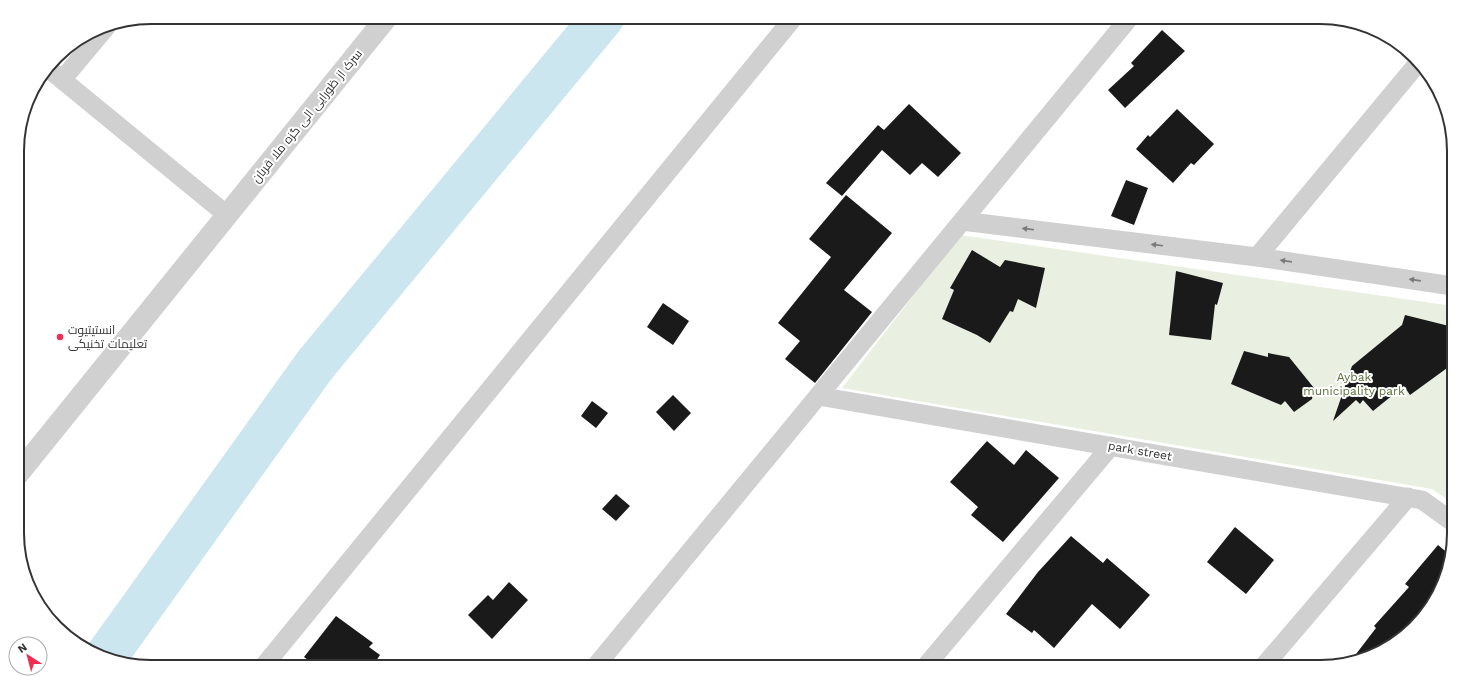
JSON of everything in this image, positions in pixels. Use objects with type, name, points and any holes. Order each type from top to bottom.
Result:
[{"type":"street","name":"سرک از ظورایی الی گزه ملا قربان","points":[[24,467],[381,24]]},
{"type":"street","points":[[269,660],[788,24]]},
{"type":"street","points":[[602,660],[1124,24]]},
{"type":"street","points":[[95,38],[55,74],[227,215]]},
{"type":"street","points":[[1257,257],[1415,67]]},
{"type":"street","points":[[962,221],[1257,257],[1447,285]]},
{"type":"street","name":"park street","points":[[818,396],[1408,497],[1422,500],[1447,518]]},
{"type":"street","points":[[931,660],[1111,446]]},
{"type":"street","points":[[1269,660],[1408,497]]},
{"type":"green space","name":"Aybak municipality park","points":[[960,235],[1447,305],[1447,499],[1432,489],[842,388]]},
{"type":"building","points":[[1162,30],[1185,51],[1125,108],[1108,90],[1134,66],[1131,63]]},
{"type":"building","points":[[909,104],[961,153],[938,177],[922,163],[910,175],[882,150],[842,196],[826,183],[878,125],[884,130]]},
{"type":"building","points":[[1177,109],[1214,144],[1194,165],[1191,163],[1173,183],[1136,149],[1148,135],[1150,137]]},
{"type":"building","points":[[1126,180],[1148,188],[1134,225],[1111,216]]},
{"type":"building","points":[[846,195],[892,233],[844,290],[872,312],[815,383],[785,359],[800,341],[778,323],[831,257],[809,239]]},
{"type":"building","points":[[972,250],[1000,267],[1005,260],[1045,268],[1036,308],[1018,299],[1013,312],[1010,311],[990,343],[977,335],[942,319],[954,290],[950,288]]},
{"type":"building","points":[[1176,271],[1223,283],[1217,305],[1215,304],[1211,340],[1169,335]]},
{"type":"building","points":[[663,303],[689,321],[673,345],[647,327]]},
{"type":"building","points":[[1405,315],[1447,326],[1447,368],[1410,395],[1404,386],[1373,411],[1363,400],[1360,404],[1356,400],[1333,421],[1352,366],[1402,325]]},
{"type":"building","points":[[1244,351],[1268,357],[1268,353],[1289,357],[1314,388],[1312,399],[1294,412],[1285,401],[1281,405],[1231,384]]},
{"type":"building","points":[[673,395],[691,413],[674,431],[656,412]]},
{"type":"building","points":[[592,401],[608,413],[596,428],[581,416]]},
{"type":"building","points":[[987,441],[1014,465],[1026,450],[1059,478],[1003,542],[971,515],[978,507],[950,482]]},
{"type":"building","points":[[616,494],[630,506],[616,521],[602,509]]},
{"type":"building","points":[[1235,527],[1274,560],[1246,594],[1207,562]]},
{"type":"building","points":[[1071,536],[1103,563],[1107,558],[1150,595],[1120,629],[1092,604],[1054,648],[1034,630],[1032,633],[1006,614],[1038,572]]},
{"type":"building","points":[[1438,545],[1446,551],[1443,566],[1430,596],[1415,617],[1390,639],[1376,647],[1356,655],[1376,628],[1374,626],[1409,587],[1405,584]]},
{"type":"building","points":[[509,582],[528,600],[492,639],[468,615],[488,595],[493,600]]},
{"type":"building","points":[[336,616],[373,643],[369,647],[380,655],[377,660],[308,660],[304,657]]},
{"type":"waterway","points":[[109,653],[315,365],[597,24]]},
{"type":"place","name":"انستیتیوت تعلیمات تخنیکی","points":[[60,337]]}]
